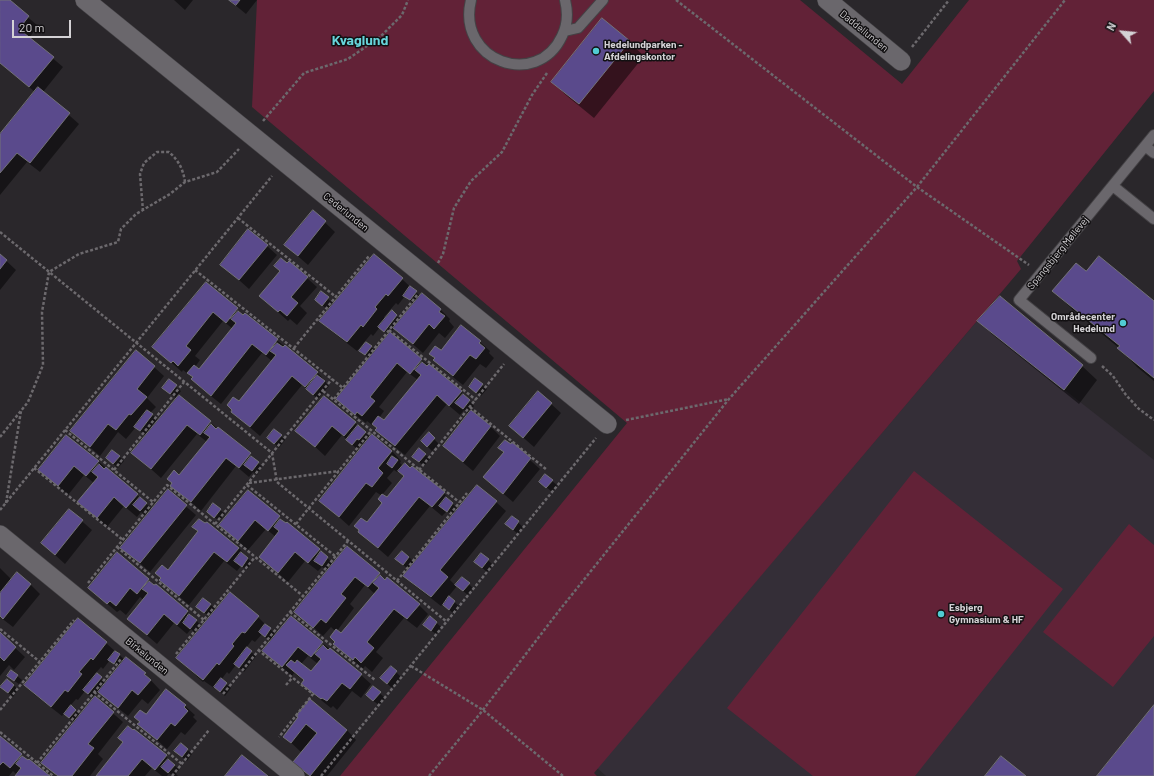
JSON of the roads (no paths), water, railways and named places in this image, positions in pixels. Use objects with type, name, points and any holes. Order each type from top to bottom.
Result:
[{"type":"street","name":"Cederlunden","points":[[85,0],[607,424]]},
{"type":"street","name":"Daddellunden","points":[[826,0],[901,61]]},
{"type":"street","name":"Birkelunden","points":[[0,535],[295,776]]},
{"type":"lane","points":[[472,0],[469,13],[470,26],[474,38],[482,49],[492,57],[503,62],[516,65],[529,64],[541,59],[552,52],[560,42],[565,31],[567,19],[565,0]]},
{"type":"lane","points":[[565,31],[578,28],[603,0]]},
{"type":"lane","name":"Spangsbjerg Møllevej","points":[[1091,358],[1020,300],[1154,135]]},
{"type":"lane","points":[[1145,146],[1154,153]]},
{"type":"lane","points":[[1113,186],[1154,219]]},
{"type":"place","name":"Hedelundparken - Afdelingskontor","points":[[596,51]]},
{"type":"place","name":"Områdecenter Hedelund","points":[[1123,323]]},
{"type":"place","name":"Esbjerg Gymnasium & HF","points":[[941,614]]},
{"type":"district","name":"Kvaglund","points":[[360,40]]}]
